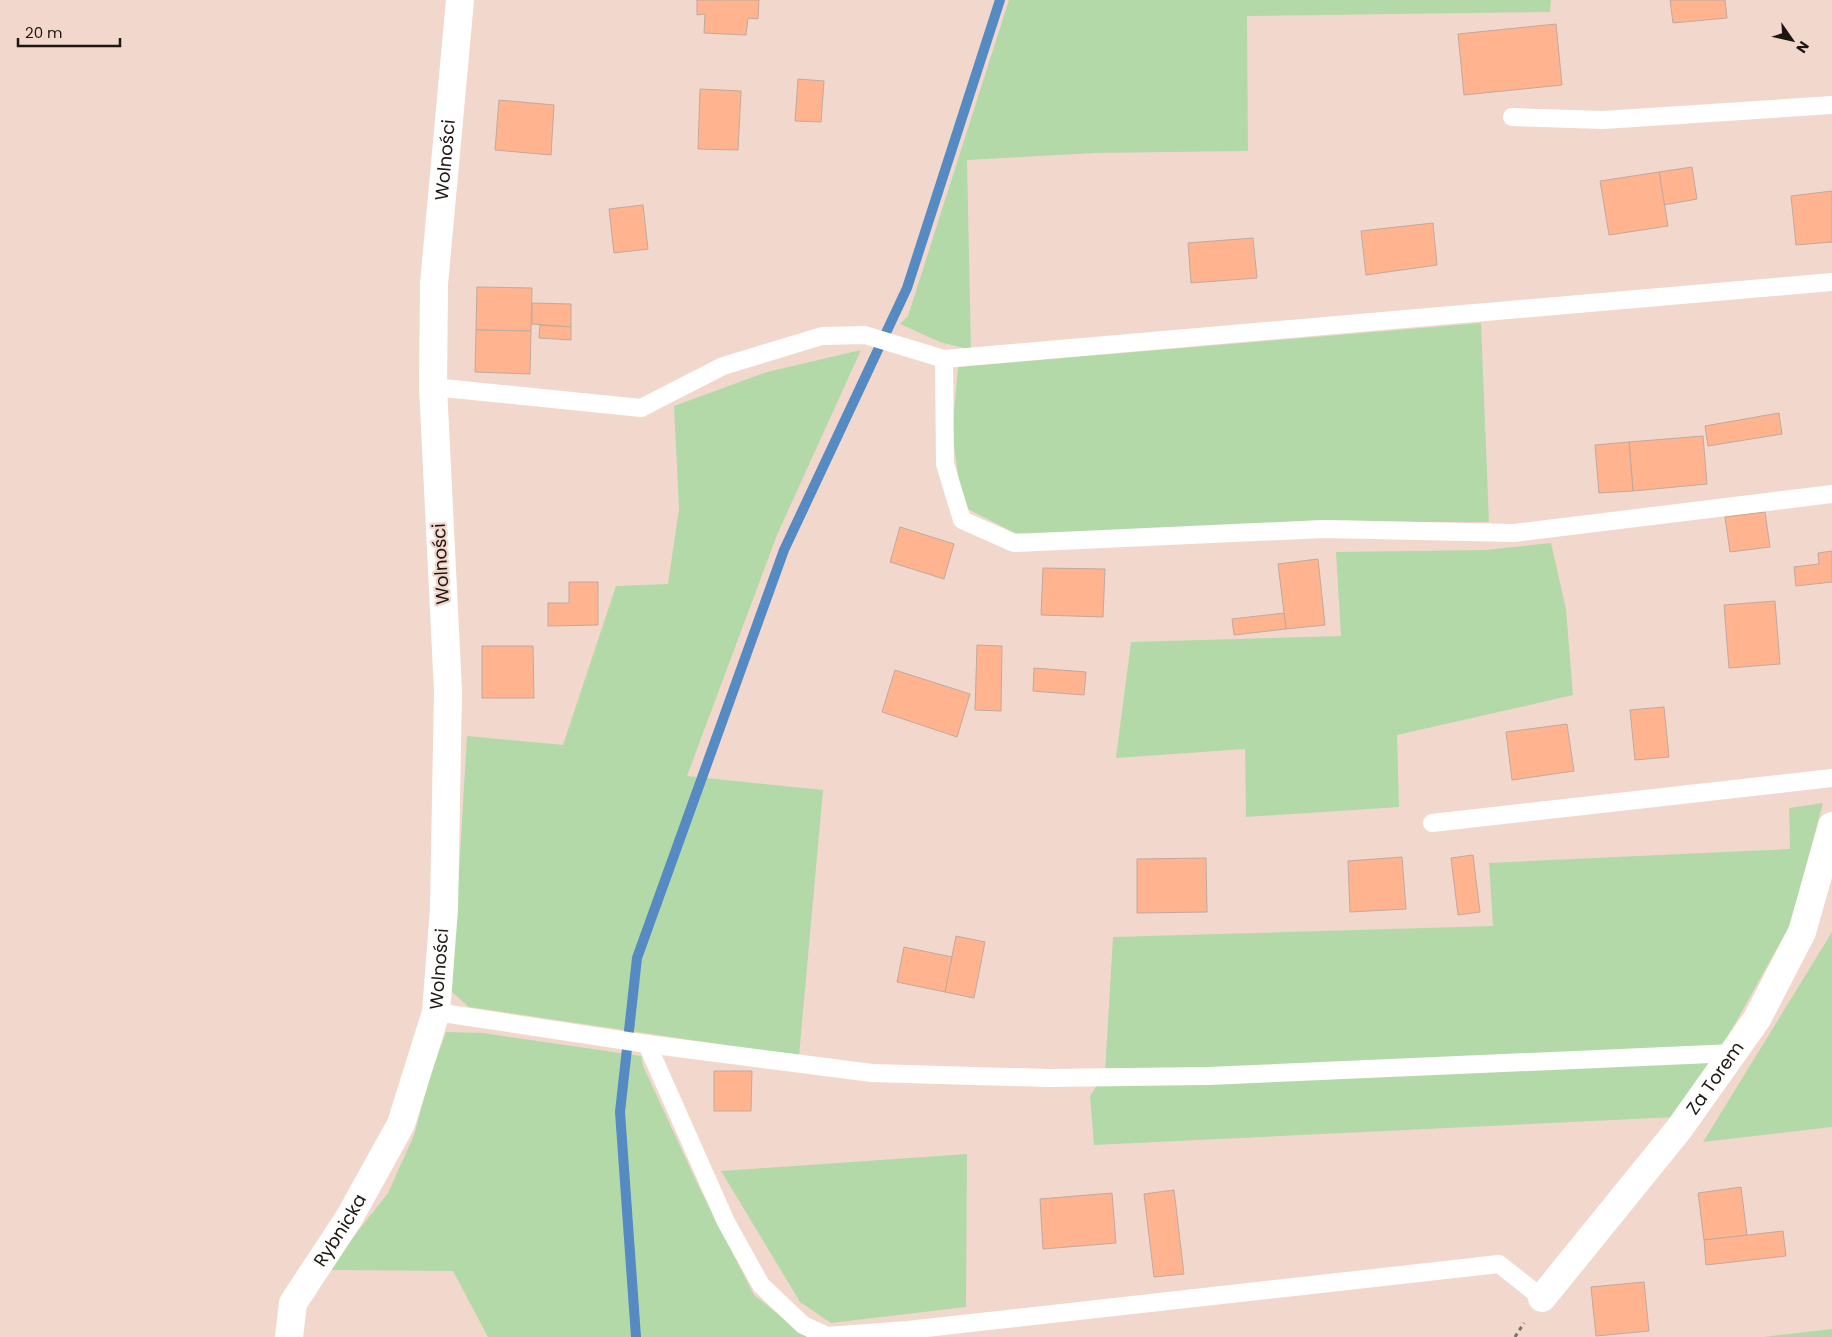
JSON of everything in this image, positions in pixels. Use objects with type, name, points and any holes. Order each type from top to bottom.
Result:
[{"type":"street","name":"Wolności","points":[[401,1124],[436,1012],[444,909],[448,692],[433,387],[434,284],[460,0]]},
{"type":"street","name":"Za Torem","points":[[1542,1298],[1679,1129],[1757,1019],[1802,932],[1832,826]]},
{"type":"street","name":"Rybnicka","points":[[289,1337],[294,1304],[349,1218],[401,1124]]},
{"type":"lane","points":[[1512,117],[1603,120],[1832,104]]},
{"type":"lane","points":[[433,387],[641,408],[722,366],[822,336],[865,335],[944,359],[1832,282]]},
{"type":"lane","points":[[944,359],[945,464],[962,520],[1014,543],[1324,529],[1514,533],[1832,494]]},
{"type":"lane","points":[[1432,824],[1832,778]]},
{"type":"lane","points":[[436,1012],[647,1044],[872,1073],[1048,1078],[1208,1076],[1734,1053]]},
{"type":"lane","points":[[647,1044],[726,1222],[761,1285],[803,1325],[827,1336],[908,1330],[1499,1264],[1542,1298]]},
{"type":"green space","points":[[1009,0],[1551,0],[1550,12],[1247,16],[1248,151],[1095,153],[967,160],[971,350],[940,342],[900,324],[908,316]]},
{"type":"green space","points":[[1481,323],[1489,522],[1322,520],[1108,532],[1015,533],[968,509],[959,481],[952,433],[958,367]]},
{"type":"green space","points":[[861,350],[777,535],[687,776],[823,790],[799,1056],[469,1007],[452,992],[467,736],[563,745],[616,586],[668,584],[679,509],[674,406],[767,372]]},
{"type":"green space","points":[[1551,543],[1566,609],[1573,695],[1397,735],[1399,807],[1246,817],[1245,749],[1116,758],[1131,642],[1341,636],[1336,552],[1485,550]]},
{"type":"green space","points":[[1823,803],[1790,925],[1727,1038],[1677,1117],[1094,1145],[1090,1096],[1105,1073],[1113,937],[1493,926],[1489,863],[1790,849],[1789,808]]},
{"type":"green space","points":[[1832,932],[1832,1127],[1703,1142]]},
{"type":"green space","points":[[446,1032],[483,1033],[641,1056],[643,1066],[698,1185],[754,1295],[807,1337],[488,1337],[453,1271],[327,1270],[388,1193],[414,1135],[430,1077]]},
{"type":"green space","points":[[967,1154],[966,1307],[831,1323],[800,1302],[721,1171]]},
{"type":"green space","points":[[1832,1329],[1832,1337],[1763,1337]]},
{"type":"building","points":[[697,0],[759,0],[758,19],[748,18],[746,35],[704,33],[705,14],[697,15]]},
{"type":"building","points":[[1670,0],[1725,0],[1727,18],[1673,23]]},
{"type":"building","points":[[1556,24],[1562,85],[1464,95],[1458,34]]},
{"type":"building","points":[[798,79],[824,81],[821,122],[795,121]]},
{"type":"building","points":[[700,89],[741,91],[738,150],[698,149]]},
{"type":"building","points":[[499,100],[554,105],[551,155],[495,150]]},
{"type":"building","points":[[1692,167],[1697,199],[1664,205],[1659,172]]},
{"type":"building","points":[[1659,172],[1668,226],[1609,235],[1600,181]]},
{"type":"building","points":[[1832,191],[1832,242],[1796,245],[1791,196]]},
{"type":"building","points":[[643,205],[648,249],[614,253],[609,209]]},
{"type":"building","points":[[1433,223],[1437,265],[1366,275],[1361,231]]},
{"type":"building","points":[[1253,238],[1257,278],[1191,283],[1188,243]]},
{"type":"building","points":[[477,287],[532,288],[531,331],[476,330]]},
{"type":"building","points":[[532,303],[571,304],[571,327],[532,324]]},
{"type":"building","points":[[540,325],[571,327],[571,340],[539,338]]},
{"type":"building","points":[[476,330],[531,331],[530,374],[475,372]]},
{"type":"building","points":[[1779,413],[1782,434],[1708,446],[1705,426]]},
{"type":"building","points":[[1703,436],[1707,484],[1633,491],[1629,442]]},
{"type":"building","points":[[1629,442],[1633,491],[1599,493],[1595,445]]},
{"type":"building","points":[[1765,512],[1770,547],[1730,552],[1725,517]]},
{"type":"building","points":[[900,527],[954,544],[944,579],[890,562]]},
{"type":"building","points":[[1832,551],[1832,582],[1796,586],[1794,567],[1819,564],[1818,553]]},
{"type":"building","points":[[1318,559],[1325,625],[1286,629],[1278,564]]},
{"type":"building","points":[[1043,568],[1105,569],[1103,617],[1041,615]]},
{"type":"building","points":[[569,582],[598,582],[598,625],[548,626],[548,603],[569,603]]},
{"type":"building","points":[[1775,601],[1780,664],[1729,668],[1724,605]]},
{"type":"building","points":[[1284,613],[1286,629],[1234,635],[1232,619]]},
{"type":"building","points":[[977,645],[1002,646],[1001,711],[975,710]]},
{"type":"building","points":[[482,646],[533,646],[534,698],[482,698]]},
{"type":"building","points":[[1034,668],[1086,672],[1084,695],[1033,691]]},
{"type":"building","points":[[895,670],[970,694],[957,737],[882,712]]},
{"type":"building","points":[[1664,707],[1669,757],[1635,760],[1630,710]]},
{"type":"building","points":[[1567,724],[1574,771],[1512,780],[1506,732]]},
{"type":"building","points":[[1473,855],[1480,912],[1458,915],[1451,858]]},
{"type":"building","points":[[1402,857],[1406,909],[1350,912],[1348,861]]},
{"type":"building","points":[[1206,858],[1207,912],[1137,913],[1137,859]]},
{"type":"building","points":[[956,936],[985,942],[974,998],[945,992]]},
{"type":"building","points":[[904,947],[952,957],[945,992],[897,982]]},
{"type":"building","points":[[714,1071],[752,1071],[751,1111],[714,1111]]},
{"type":"building","points":[[1741,1187],[1747,1235],[1704,1240],[1698,1193]]},
{"type":"building","points":[[1174,1190],[1184,1274],[1154,1277],[1144,1194]]},
{"type":"building","points":[[1112,1193],[1116,1243],[1043,1249],[1040,1199]]},
{"type":"building","points":[[1783,1231],[1786,1256],[1706,1265],[1704,1240]]},
{"type":"building","points":[[1644,1282],[1649,1331],[1596,1336],[1591,1287]]},
{"type":"waterway","points":[[636,1337],[620,1112],[637,958],[784,550],[907,288],[1000,0]]}]
